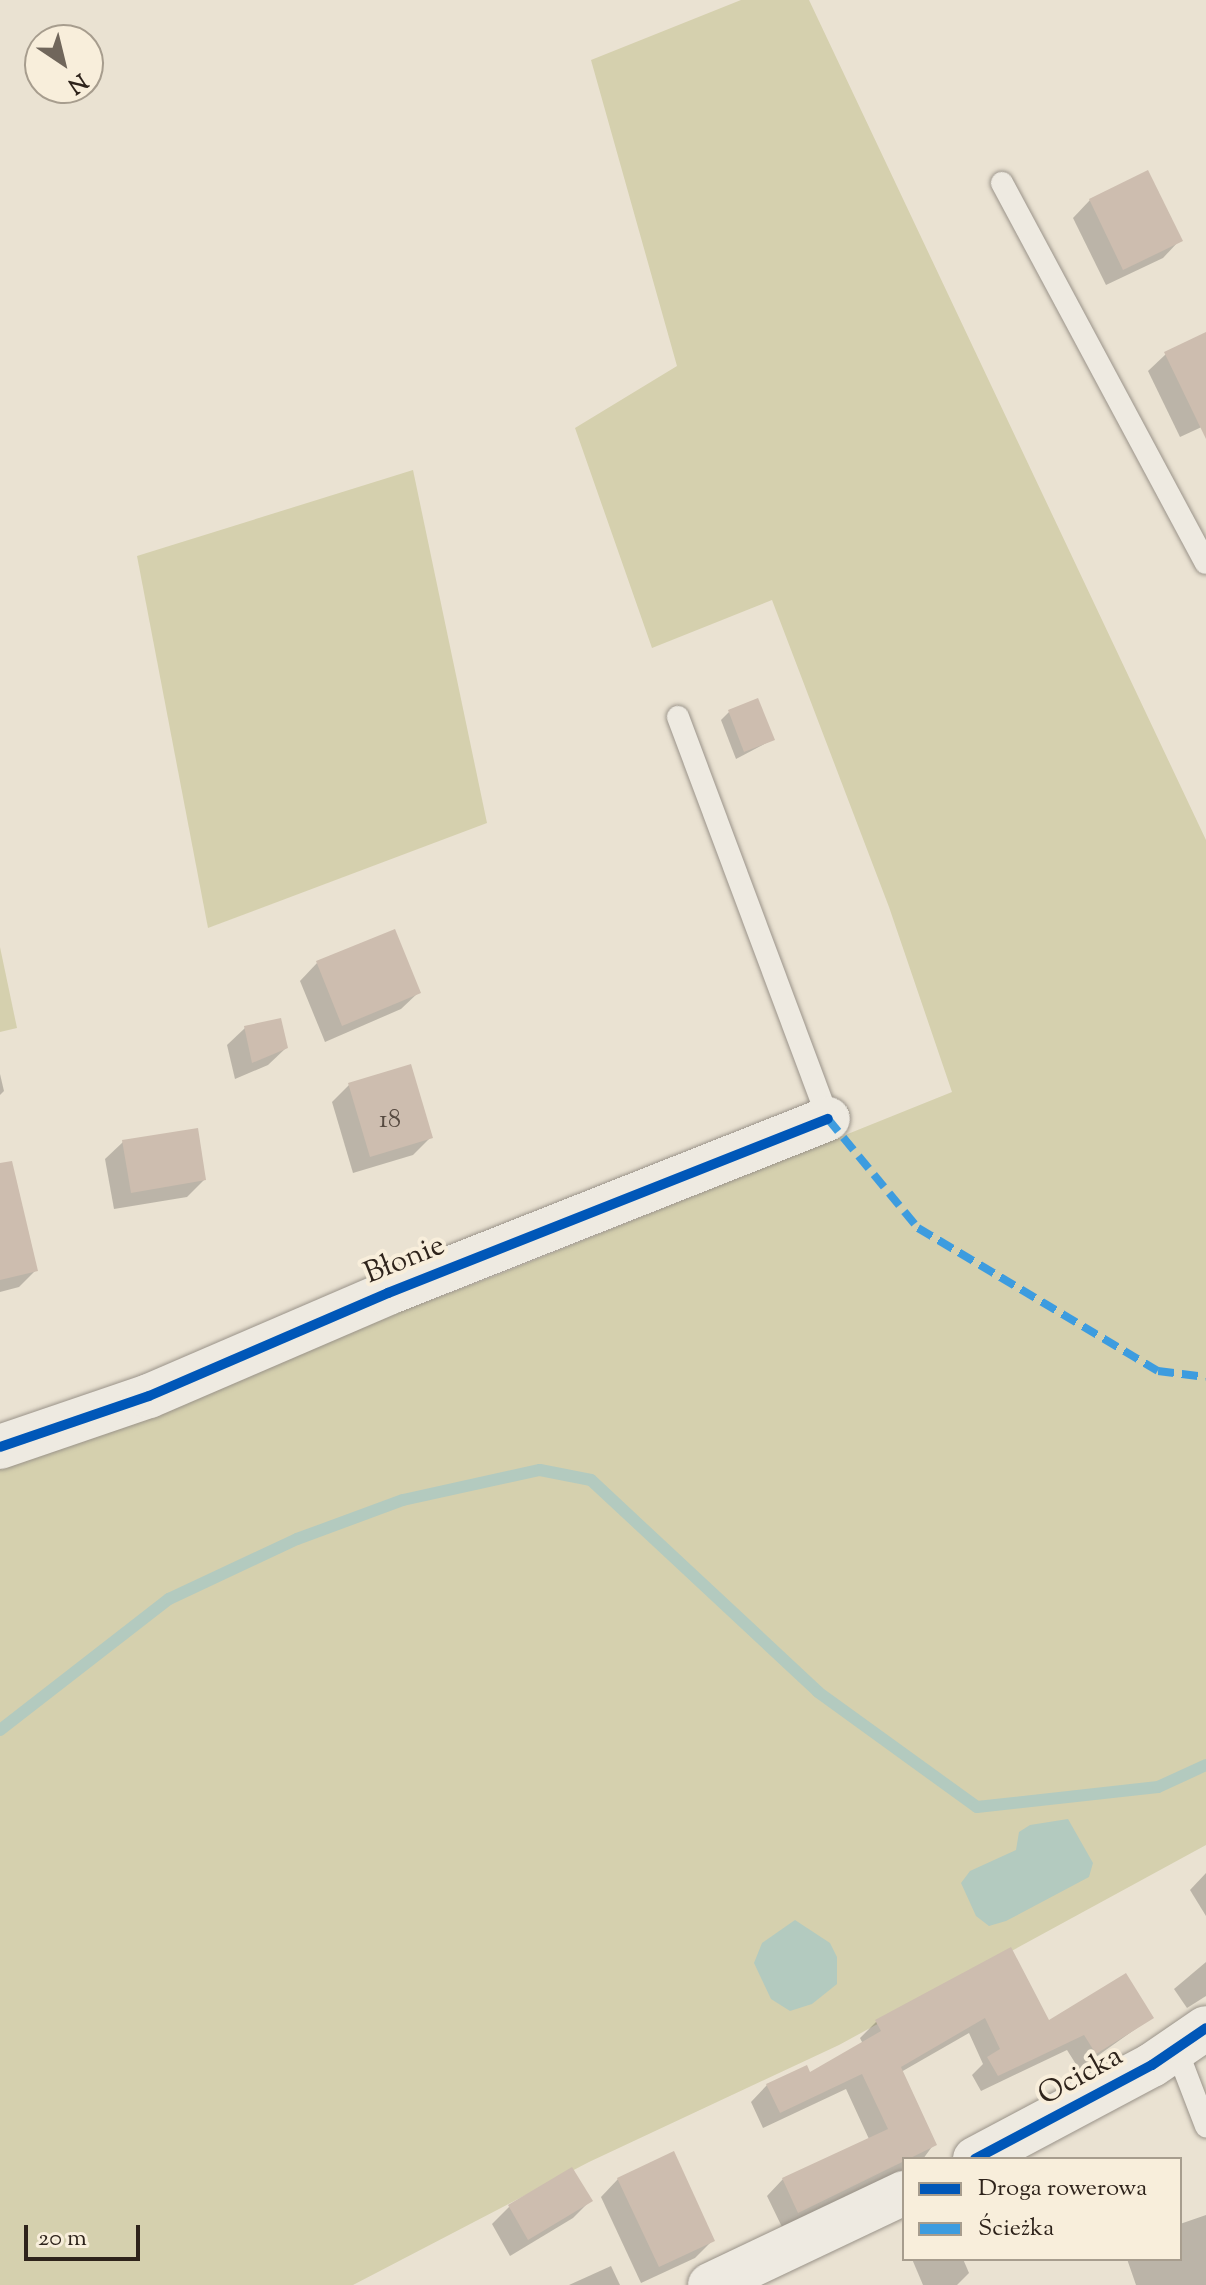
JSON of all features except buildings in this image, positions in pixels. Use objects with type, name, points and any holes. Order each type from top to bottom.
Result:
[{"type":"street","name":"Błonie","points":[[0,1447],[149,1396],[388,1293],[828,1119]]},
{"type":"street","name":"Ocicka","points":[[979,2157],[1038,2129],[1191,2038]]},
{"type":"street","points":[[710,2285],[902,2194]]},
{"type":"lane","points":[[1002,183],[1206,563]]},
{"type":"lane","points":[[678,717],[828,1119]]},
{"type":"lane","points":[[1191,2038],[1206,2126]]},
{"type":"shaded area","points":[[741,0],[809,0],[1206,840],[1206,1845],[839,2045],[589,2162],[353,2285],[0,2285],[0,1464],[500,1274],[952,1092],[889,907],[772,600],[652,648],[575,428],[677,366],[591,60]]},
{"type":"shaded area","points":[[413,470],[487,823],[208,928],[137,556]]},
{"type":"shaded area","points":[[0,947],[17,1028],[0,1032]]},
{"type":"shaded area","points":[[1068,1819],[1093,1863],[1089,1877],[1006,1921],[989,1926],[976,1916],[961,1883],[970,1871],[1016,1850],[1019,1832],[1030,1825]]},
{"type":"shaded area","points":[[795,1920],[830,1943],[837,1957],[837,1984],[812,2004],[790,2011],[771,1999],[754,1963],[762,1943]]},
{"type":"waterway","points":[[0,1730],[169,1599],[297,1539],[403,1500],[540,1470],[591,1480],[818,1692],[977,1807],[1158,1787],[1206,1765]]},
{"type":"marked path","points":[[828,1119],[918,1228],[1158,1371],[1206,1377]]},
{"type":"cycle path","points":[[0,1447],[149,1396],[388,1293],[828,1119]]},
{"type":"cycle path","points":[[979,2157],[1152,2065],[1206,2028]]}]
